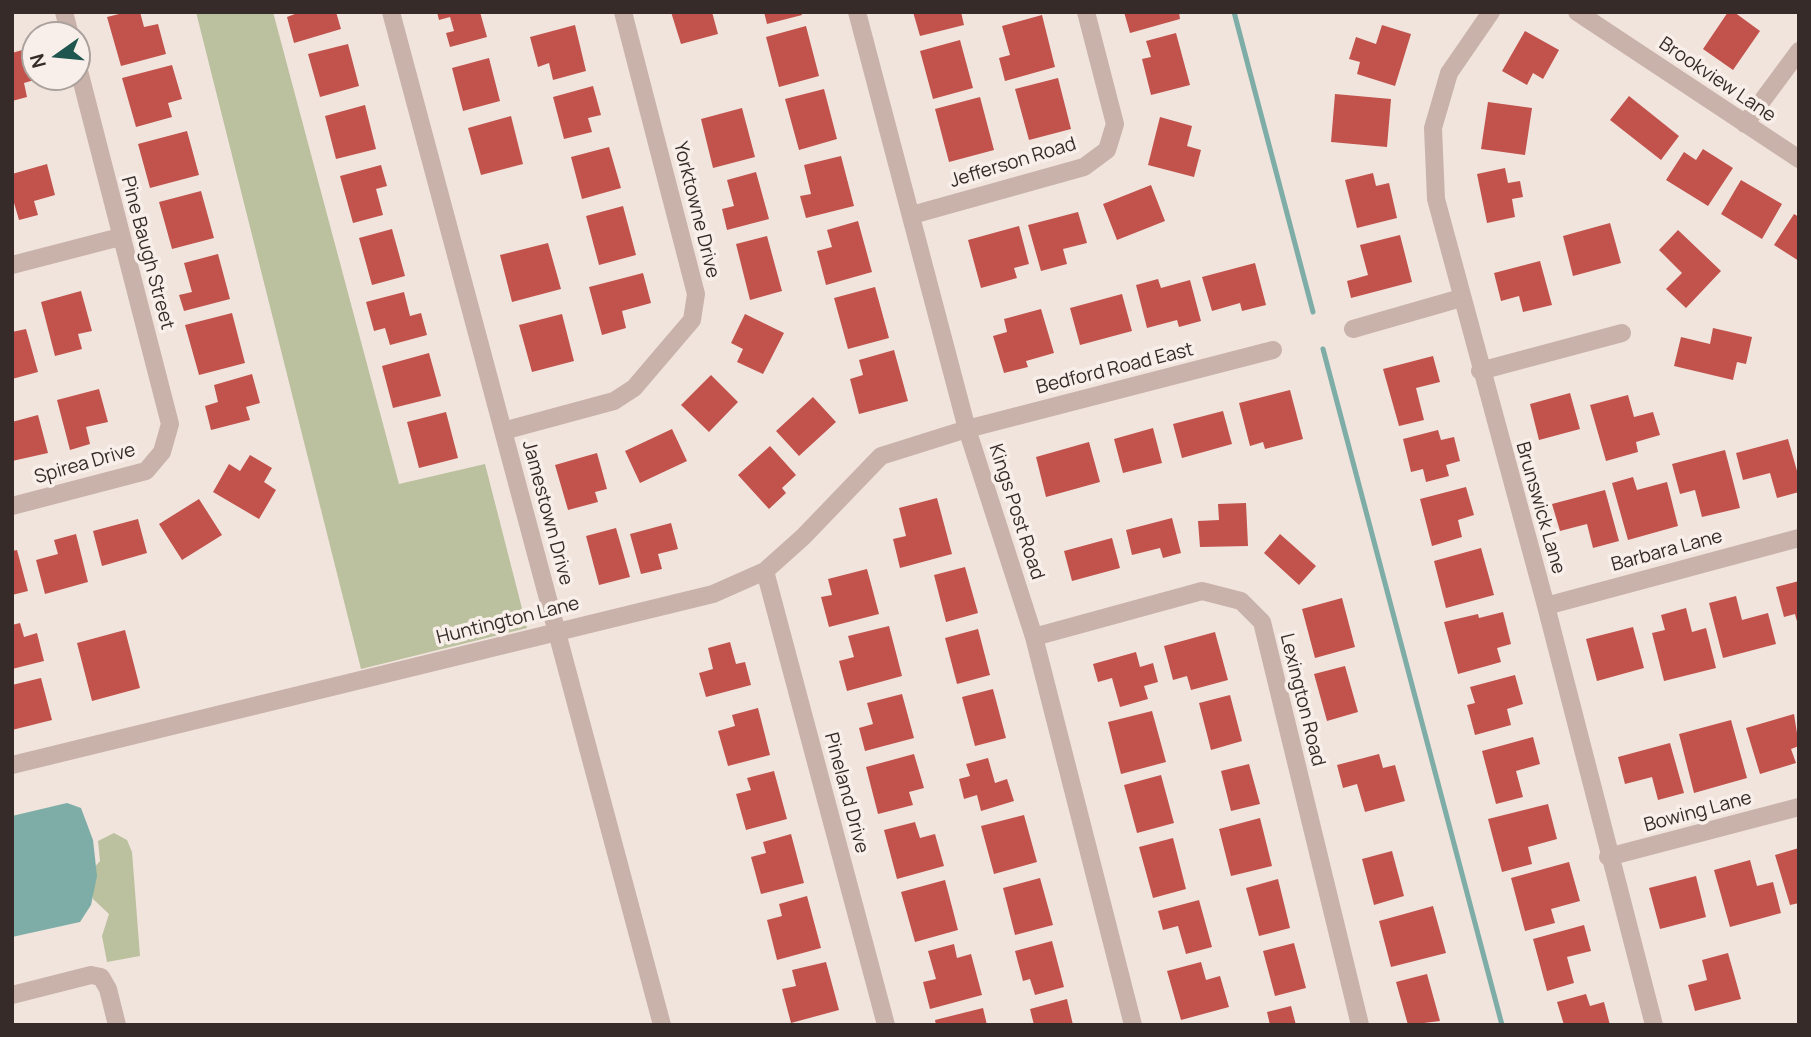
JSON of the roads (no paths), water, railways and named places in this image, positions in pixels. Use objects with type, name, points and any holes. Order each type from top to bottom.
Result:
[{"type":"street","name":"Jamestown Drive","points":[[391,12],[662,1025]]},
{"type":"street","name":"Yorktowne Drive","points":[[503,430],[614,401],[634,388],[692,320],[696,294],[623,12]]},
{"type":"street","name":"Kings Post Road","points":[[857,12],[967,429],[1034,637],[1133,1025]]},
{"type":"street","name":"Jefferson Road","points":[[912,215],[1084,167],[1107,150],[1115,124],[1086,12]]},
{"type":"street","name":"Brunswick Lane","points":[[1491,12],[1449,73],[1433,128],[1436,199],[1480,371],[1546,606],[1608,857],[1654,1025]]},
{"type":"street","name":"Brookview Lane","points":[[1577,12],[1799,159]]},
{"type":"street","points":[[1745,124],[1799,51]]},
{"type":"street","name":"Pine Baugh Street","points":[[84,91],[170,424],[162,452]]},
{"type":"street","points":[[12,265],[120,237]]},
{"type":"street","points":[[1353,329],[1461,298]]},
{"type":"street","points":[[1480,371],[1622,333]]},
{"type":"street","name":"Bedford Road East","points":[[967,429],[1273,350]]},
{"type":"street","name":"Huntington Lane","points":[[12,765],[713,594],[765,571],[803,537],[881,456],[967,429]]},
{"type":"street","name":"Spirea Drive","points":[[12,506],[146,471],[162,452]]},
{"type":"street","name":"Barbara Lane","points":[[1546,606],[1799,538]]},
{"type":"street","name":"Pineland Drive","points":[[765,571],[886,1025]]},
{"type":"street","name":"Lexington Road","points":[[1034,637],[1202,591],[1241,601],[1262,622],[1360,1025]]},
{"type":"street","name":"Bowing Lane","points":[[1608,857],[1799,807]]},
{"type":"street","points":[[12,995],[91,975],[101,977],[108,989],[117,1025]]},
{"type":"water","points":[[67,803],[81,808],[93,840],[97,876],[91,905],[80,922],[12,937],[12,816]]},
{"type":"waterway","points":[[1234,12],[1313,312]]},
{"type":"waterway","points":[[1323,349],[1502,1025]]}]
